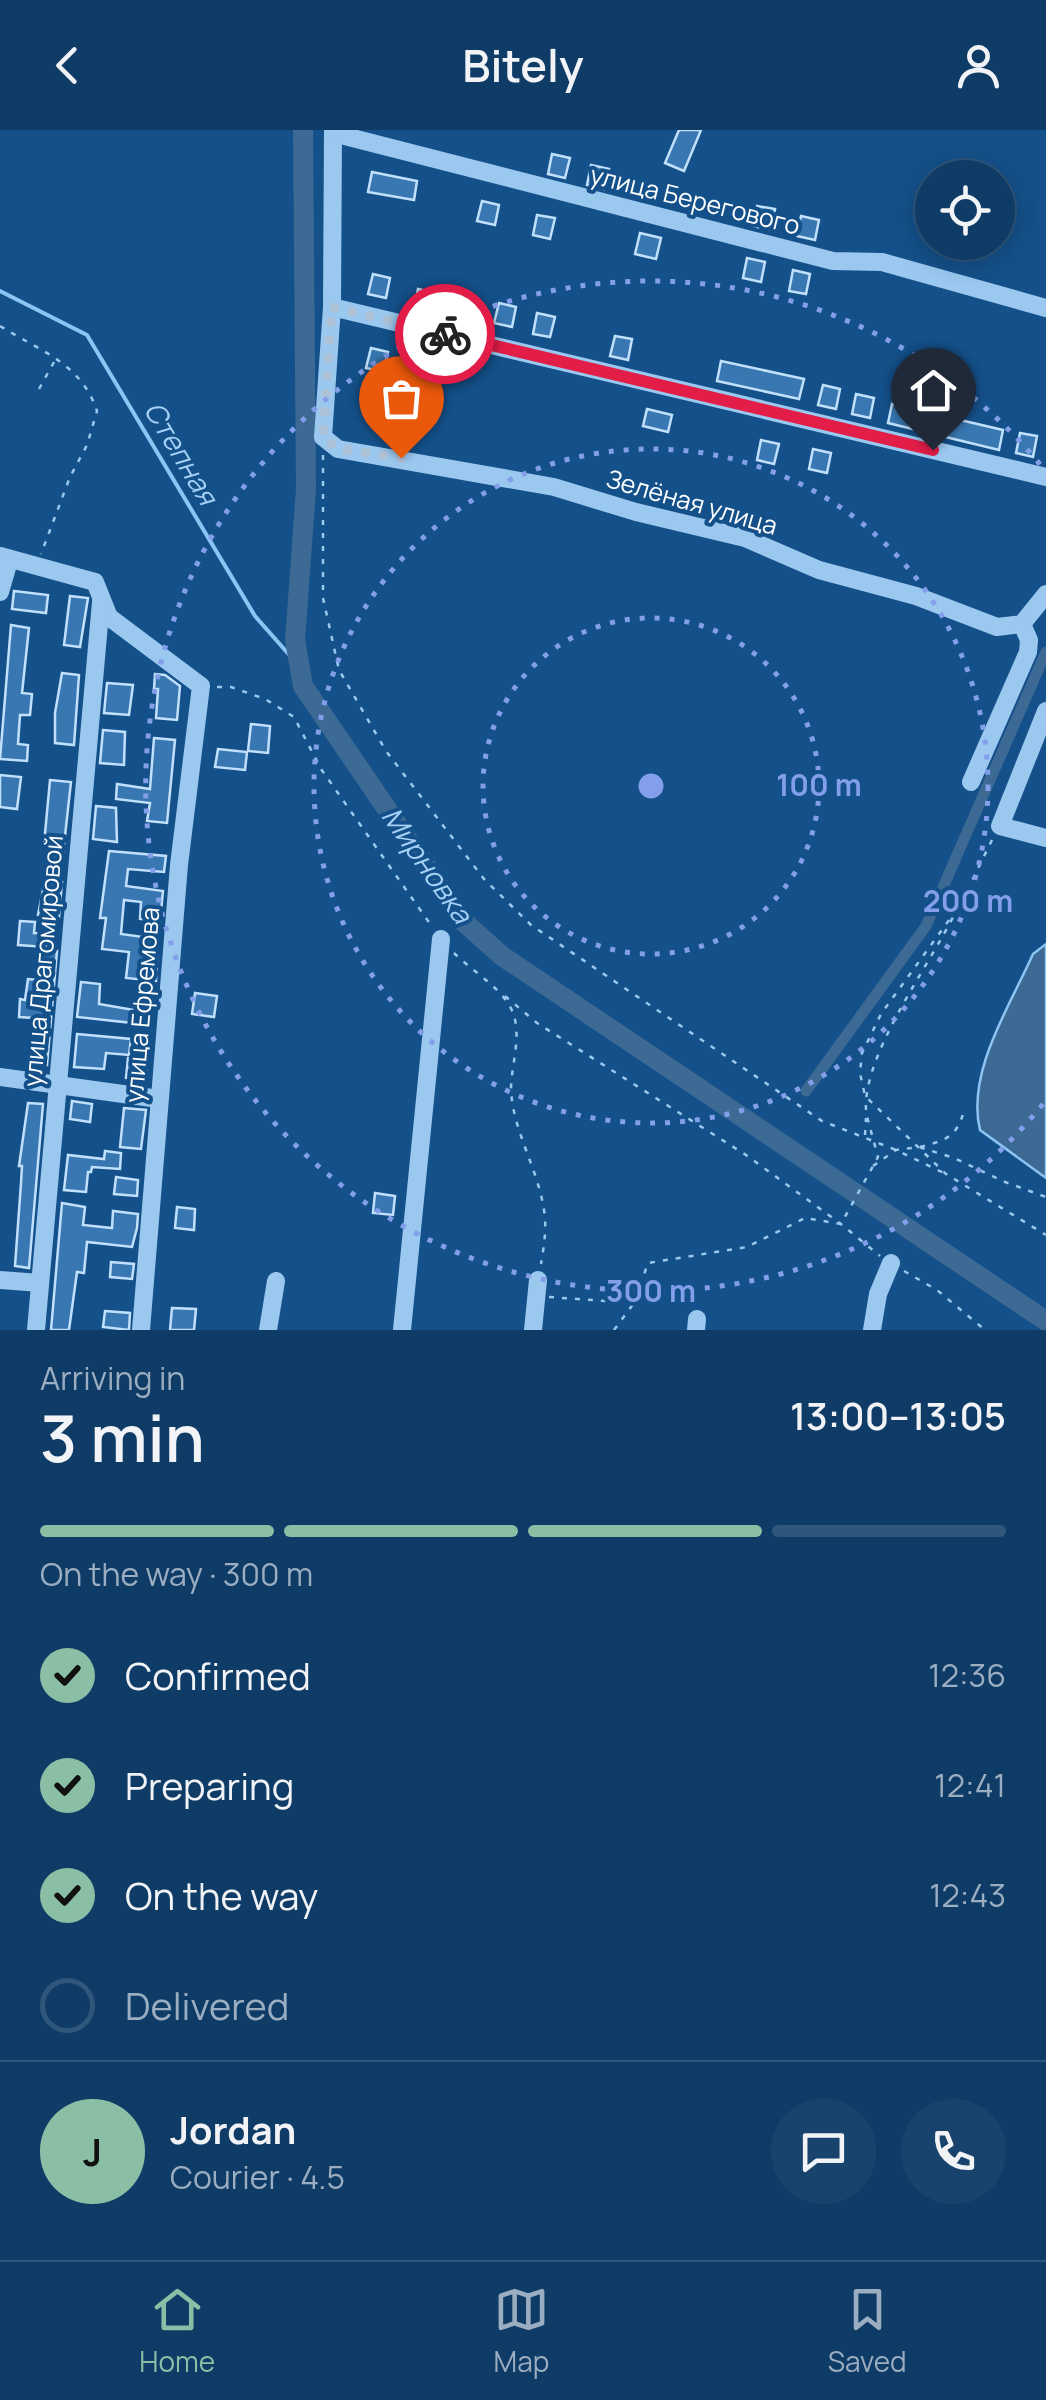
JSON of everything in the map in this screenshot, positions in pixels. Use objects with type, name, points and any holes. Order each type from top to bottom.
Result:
[{"type":"street","points":[[323,437],[332,307],[333,131]]},
{"type":"street","name":"улица Берегового","points":[[333,131],[833,261],[882,262],[1046,308]]},
{"type":"street","points":[[332,307],[1046,477]]},
{"type":"street","name":"Зелёная улица","points":[[323,437],[338,449],[554,487],[745,538],[820,570],[916,596],[996,627],[1022,624]]},
{"type":"street","points":[[0,592],[5,558],[96,582],[101,597]]},
{"type":"street","name":"улица Ефремова","points":[[101,597],[109,617],[201,686],[180,865],[141,1330]]},
{"type":"street","name":"улица Драгомировой","points":[[36,1330],[101,597]]},
{"type":"street","points":[[971,782],[1028,652],[1029,640],[1022,624],[1042,601]]},
{"type":"street","points":[[1046,711],[1000,826],[1046,838]]},
{"type":"street","points":[[402,1330],[440,939]]},
{"type":"street","points":[[0,1078],[159,1099]]},
{"type":"street","points":[[872,1330],[878,1294],[890,1263]]},
{"type":"street","points":[[0,1280],[40,1283]]},
{"type":"street","points":[[533,1330],[538,1280]]},
{"type":"street","points":[[268,1330],[276,1281]]},
{"type":"path","points":[[0,326],[83,379],[97,411],[36,568]]},
{"type":"path","points":[[39,389],[55,360]]},
{"type":"path","points":[[323,437],[322,598],[338,670],[386,752],[484,879],[531,924],[822,1121],[946,1174],[1046,1235]]},
{"type":"path","points":[[865,1096],[871,1074],[911,987],[960,905],[1000,826]]},
{"type":"path","points":[[865,1138],[862,1053],[882,1014],[960,905]]},
{"type":"path","points":[[911,987],[914,973]]},
{"type":"path","points":[[504,995],[537,1023],[690,1118],[841,1224],[869,1250],[937,1290],[985,1330]]},
{"type":"path","points":[[865,1096],[946,1174]]},
{"type":"path","points":[[871,1167],[896,1150],[949,1140],[958,1132],[964,1111]]},
{"type":"path","points":[[841,1224],[878,1157],[866,1113]]},
{"type":"path","points":[[919,1147],[1046,1196]]},
{"type":"path","points":[[614,1330],[634,1303],[648,1263],[746,1247],[805,1218],[841,1224]]},
{"type":"water","points":[[1046,944],[1046,1178],[980,1130],[977,1108],[979,1085],[993,1040],[1033,954]]},
{"type":"building","points":[[679,130],[701,130],[684,171],[665,163]]},
{"type":"building","points":[[552,154],[570,158],[565,178],[548,174]]},
{"type":"building","points":[[591,165],[609,169],[604,189],[587,185]]},
{"type":"building","points":[[372,172],[417,181],[414,200],[368,192]]},
{"type":"building","points":[[482,201],[499,205],[495,225],[477,221]]},
{"type":"building","points":[[757,206],[775,209],[771,230],[753,226]]},
{"type":"building","points":[[537,215],[555,218],[550,239],[533,235]]},
{"type":"building","points":[[801,216],[819,220],[815,240],[797,236]]},
{"type":"building","points":[[640,233],[661,238],[656,259],[635,254]]},
{"type":"building","points":[[747,258],[765,262],[761,282],[743,278]]},
{"type":"building","points":[[793,270],[810,274],[806,294],[789,291]]},
{"type":"building","points":[[373,274],[390,278],[386,298],[368,294]]},
{"type":"building","points":[[418,289],[436,293],[432,313],[414,309]]},
{"type":"building","points":[[499,303],[516,307],[512,327],[494,323]]},
{"type":"building","points":[[537,313],[555,317],[550,337],[533,334]]},
{"type":"building","points":[[615,336],[632,339],[628,360],[610,356]]},
{"type":"building","points":[[371,348],[388,352],[384,372],[366,368]]},
{"type":"building","points":[[721,361],[804,379],[799,399],[717,381]]},
{"type":"building","points":[[823,385],[840,389],[836,409],[818,405]]},
{"type":"building","points":[[856,394],[874,398],[870,418],[852,414]]},
{"type":"building","points":[[892,404],[1003,430],[999,450],[888,423]]},
{"type":"building","points":[[647,409],[672,415],[668,432],[643,426]]},
{"type":"building","points":[[1020,433],[1037,436],[1033,457],[1016,453]]},
{"type":"building","points":[[761,440],[779,444],[774,464],[757,460]]},
{"type":"building","points":[[813,449],[831,453],[827,473],[809,469]]},
{"type":"building","points":[[14,591],[48,595],[46,613],[12,609]]},
{"type":"building","points":[[70,596],[88,598],[80,647],[64,645]]},
{"type":"building","points":[[11,625],[29,628],[22,693],[32,694],[30,715],[20,715],[18,744],[28,745],[27,761],[0,759]]},
{"type":"building","points":[[62,673],[79,675],[74,745],[55,743]]},
{"type":"building","points":[[155,674],[165,675],[180,686],[177,720],[156,718]]},
{"type":"building","points":[[107,683],[133,685],[129,715],[104,713]]},
{"type":"building","points":[[251,724],[270,726],[268,753],[248,751]]},
{"type":"building","points":[[103,730],[125,732],[124,765],[100,763]]},
{"type":"building","points":[[154,738],[175,740],[167,823],[147,821],[150,803],[116,799],[117,784],[150,789]]},
{"type":"building","points":[[218,749],[247,752],[245,770],[215,767]]},
{"type":"building","points":[[0,775],[21,777],[17,809],[0,807]]},
{"type":"building","points":[[50,780],[71,782],[62,863],[47,862],[49,844],[44,844]]},
{"type":"building","points":[[96,806],[116,808],[117,842],[93,839]]},
{"type":"building","points":[[109,851],[166,856],[164,872],[128,869],[126,886],[163,891],[160,921],[140,919],[141,902],[124,900],[121,934],[158,939],[156,981],[126,978],[129,952],[102,949],[106,918],[100,918]]},
{"type":"building","points":[[45,880],[62,882],[59,917],[38,915]]},
{"type":"building","points":[[20,921],[35,922],[34,933],[47,934],[46,947],[18,945]]},
{"type":"building","points":[[41,950],[57,951],[47,1065],[30,1064],[33,1018],[19,1017],[20,999],[25,1000],[28,979],[38,980]]},
{"type":"building","points":[[81,982],[100,984],[99,1004],[134,1010],[133,1023],[77,1017]]},
{"type":"building","points":[[195,993],[217,996],[214,1017],[192,1014]]},
{"type":"building","points":[[77,1034],[131,1039],[129,1055],[106,1053],[104,1069],[74,1067]]},
{"type":"building","points":[[128,1058],[148,1061],[145,1080],[126,1078]]},
{"type":"building","points":[[72,1101],[92,1104],[90,1122],[70,1119]]},
{"type":"building","points":[[28,1103],[43,1104],[29,1268],[15,1266],[19,1166]]},
{"type":"building","points":[[124,1108],[146,1110],[141,1149],[120,1147]]},
{"type":"building","points":[[105,1151],[121,1153],[120,1169],[92,1167],[86,1192],[64,1190],[68,1155],[104,1159]]},
{"type":"building","points":[[116,1177],[138,1180],[137,1196],[114,1194]]},
{"type":"building","points":[[375,1193],[395,1196],[393,1215],[373,1213]]},
{"type":"building","points":[[62,1203],[85,1207],[83,1225],[112,1228],[113,1211],[138,1214],[137,1228],[132,1247],[87,1242],[84,1273],[77,1272],[69,1330],[51,1330]]},
{"type":"building","points":[[177,1207],[195,1209],[194,1230],[175,1228]]},
{"type":"building","points":[[111,1262],[134,1264],[132,1279],[110,1277]]},
{"type":"building","points":[[172,1308],[196,1309],[194,1330],[170,1330]]},
{"type":"building","points":[[105,1311],[130,1313],[129,1330],[103,1327]]},
{"type":"waterway","name":"Мирновка","points":[[303,130],[306,490],[295,640],[303,686],[464,922],[502,956],[1046,1321]]},
{"type":"waterway","name":"Степная","points":[[0,291],[87,335],[255,616],[300,667]]},
{"type":"waterway","points":[[806,1091],[926,926],[1046,652]]},
{"type":"way so far","points":[[401,458],[338,449],[323,437],[332,307],[445,334]]},
{"type":"route","points":[[445,334],[933,450]]}]
